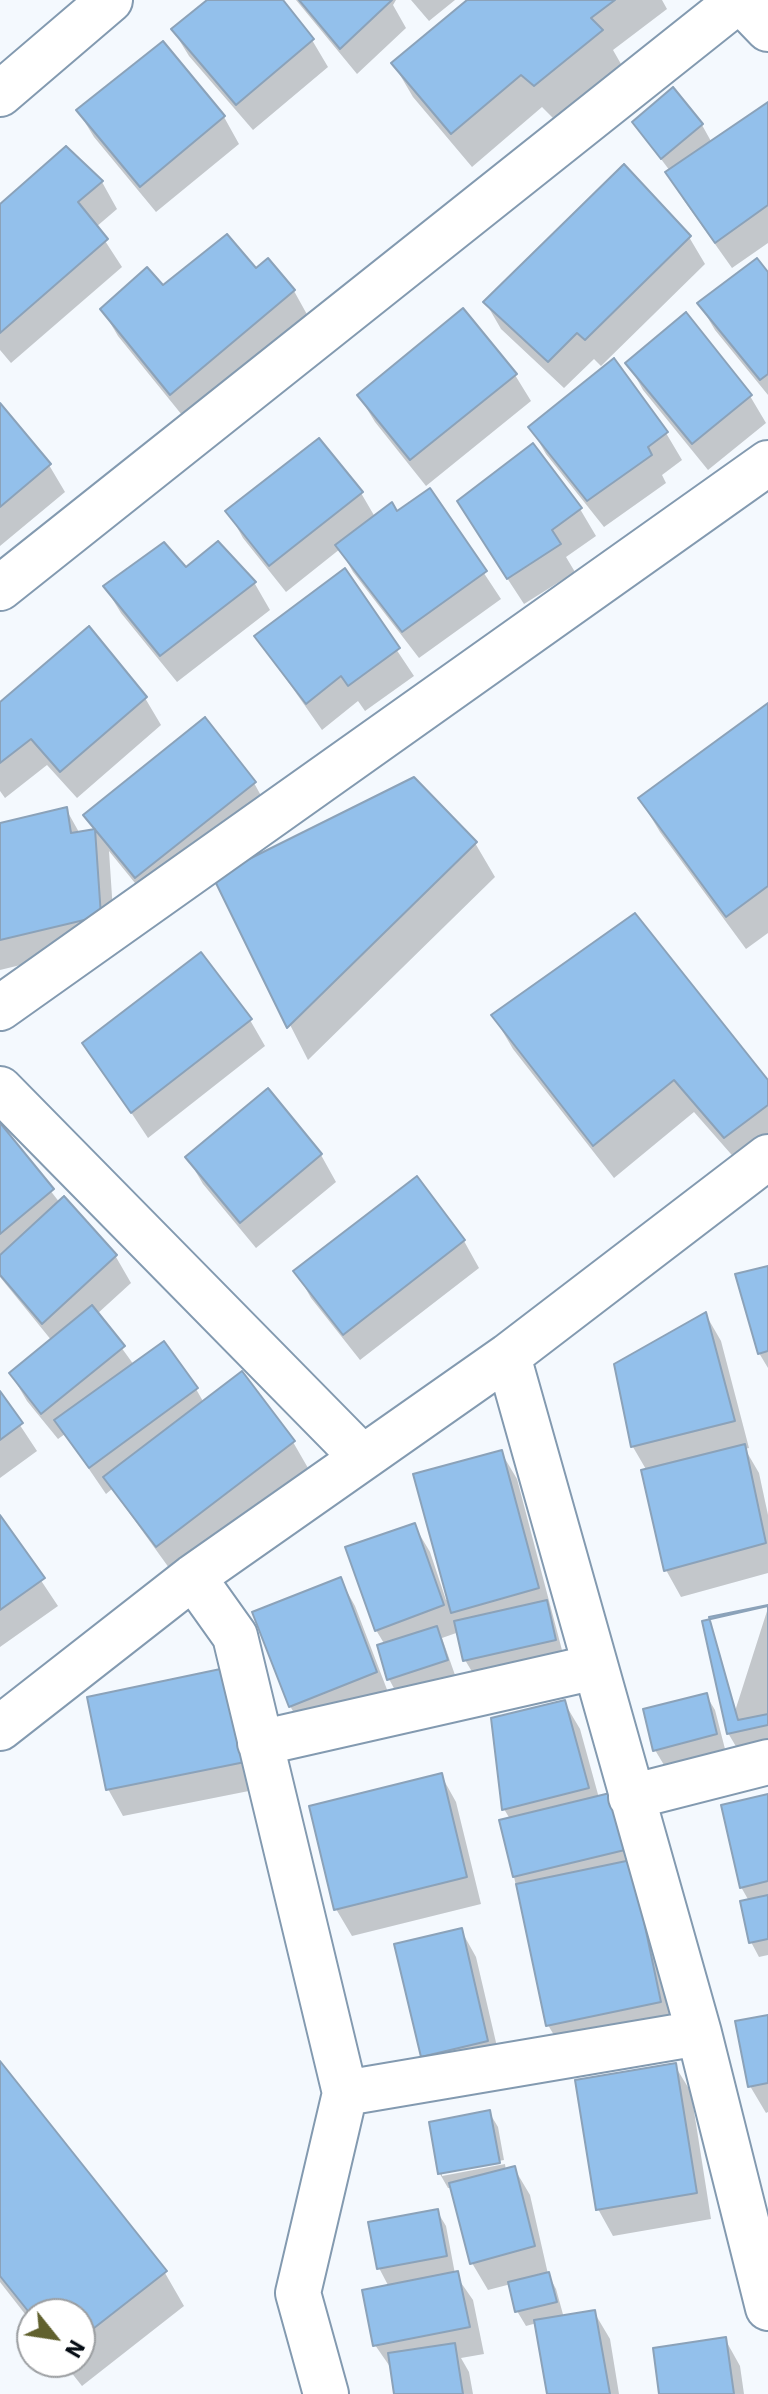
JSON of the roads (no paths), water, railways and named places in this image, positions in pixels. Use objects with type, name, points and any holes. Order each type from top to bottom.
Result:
[{"type":"street","points":[[0,94],[110,0]]},
{"type":"street","points":[[0,588],[739,0],[768,29]]},
{"type":"street","points":[[0,1008],[768,463]]},
{"type":"street","points":[[0,1089],[362,1457]]},
{"type":"street","points":[[0,1728],[193,1577],[508,1356],[768,1157]]},
{"type":"street","points":[[508,1356],[699,2033],[752,2185],[768,2308]]},
{"type":"street","points":[[193,1577],[235,1636],[345,2093],[298,2293],[326,2394]]},
{"type":"street","points":[[260,1743],[595,1667]]},
{"type":"street","points":[[631,1797],[768,1762]]},
{"type":"street","points":[[345,2093],[699,2033]]}]
